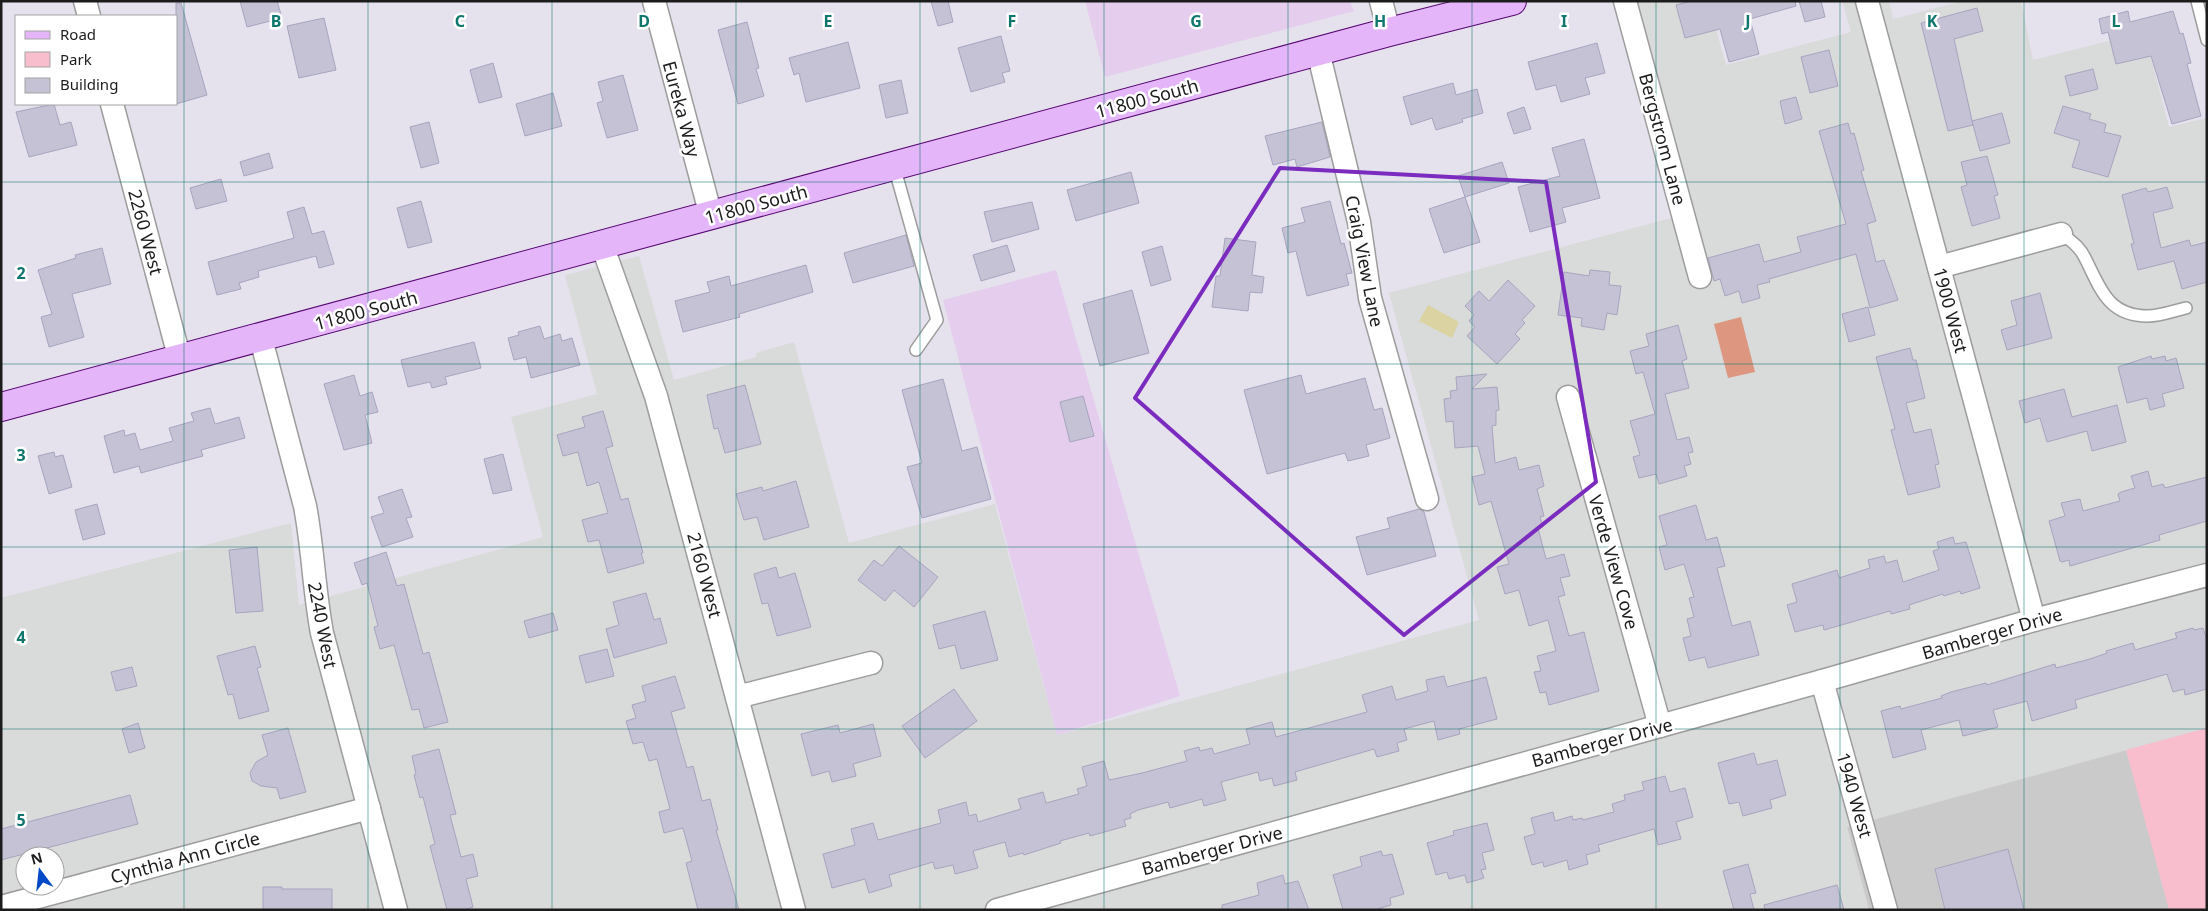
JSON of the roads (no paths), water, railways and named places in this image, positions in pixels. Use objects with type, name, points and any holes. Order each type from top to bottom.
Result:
[{"type":"main road","name":"11800 South","points":[[1,407],[261,339],[1318,51],[1512,1]]},
{"type":"street","points":[[85,1],[89,15]]},
{"type":"street","name":"Eureka Way","points":[[654,1],[711,216]]},
{"type":"street","points":[[1381,1],[1389,32]]},
{"type":"street","name":"Bergstrom Lane","points":[[1625,1],[1700,277]]},
{"type":"street","name":"1900 West","points":[[1867,1],[2034,620]]},
{"type":"street","name":"Craig View Lane","points":[[1318,51],[1358,222],[1370,298],[1427,498]]},
{"type":"street","name":"2260 West","points":[[112,105],[180,360]]},
{"type":"street","points":[[1939,267],[2061,234]]},
{"type":"street","name":"2160 West","points":[[602,245],[656,396],[794,910]]},
{"type":"street","name":"2240 West","points":[[261,339],[305,506],[310,533],[315,599],[322,633],[396,910]]},
{"type":"street","name":"Verde View Cove","points":[[1568,397],[1660,726]]},
{"type":"street","name":"Bamberger Drive","points":[[997,910],[1822,681],[2034,620],[2207,575]]},
{"type":"street","points":[[737,698],[871,663]]},
{"type":"street","name":"1940 West","points":[[1822,681],[1886,910]]},
{"type":"street","name":"Cynthia Ann Circle","points":[[1,907],[369,808]]},
{"type":"lane","points":[[2197,1],[2207,40]]},
{"type":"lane","points":[[894,166],[937,320],[916,350]]},
{"type":"lane","points":[[2061,234],[2079,248],[2100,291],[2118,307],[2133,314],[2149,316],[2186,308]]}]
